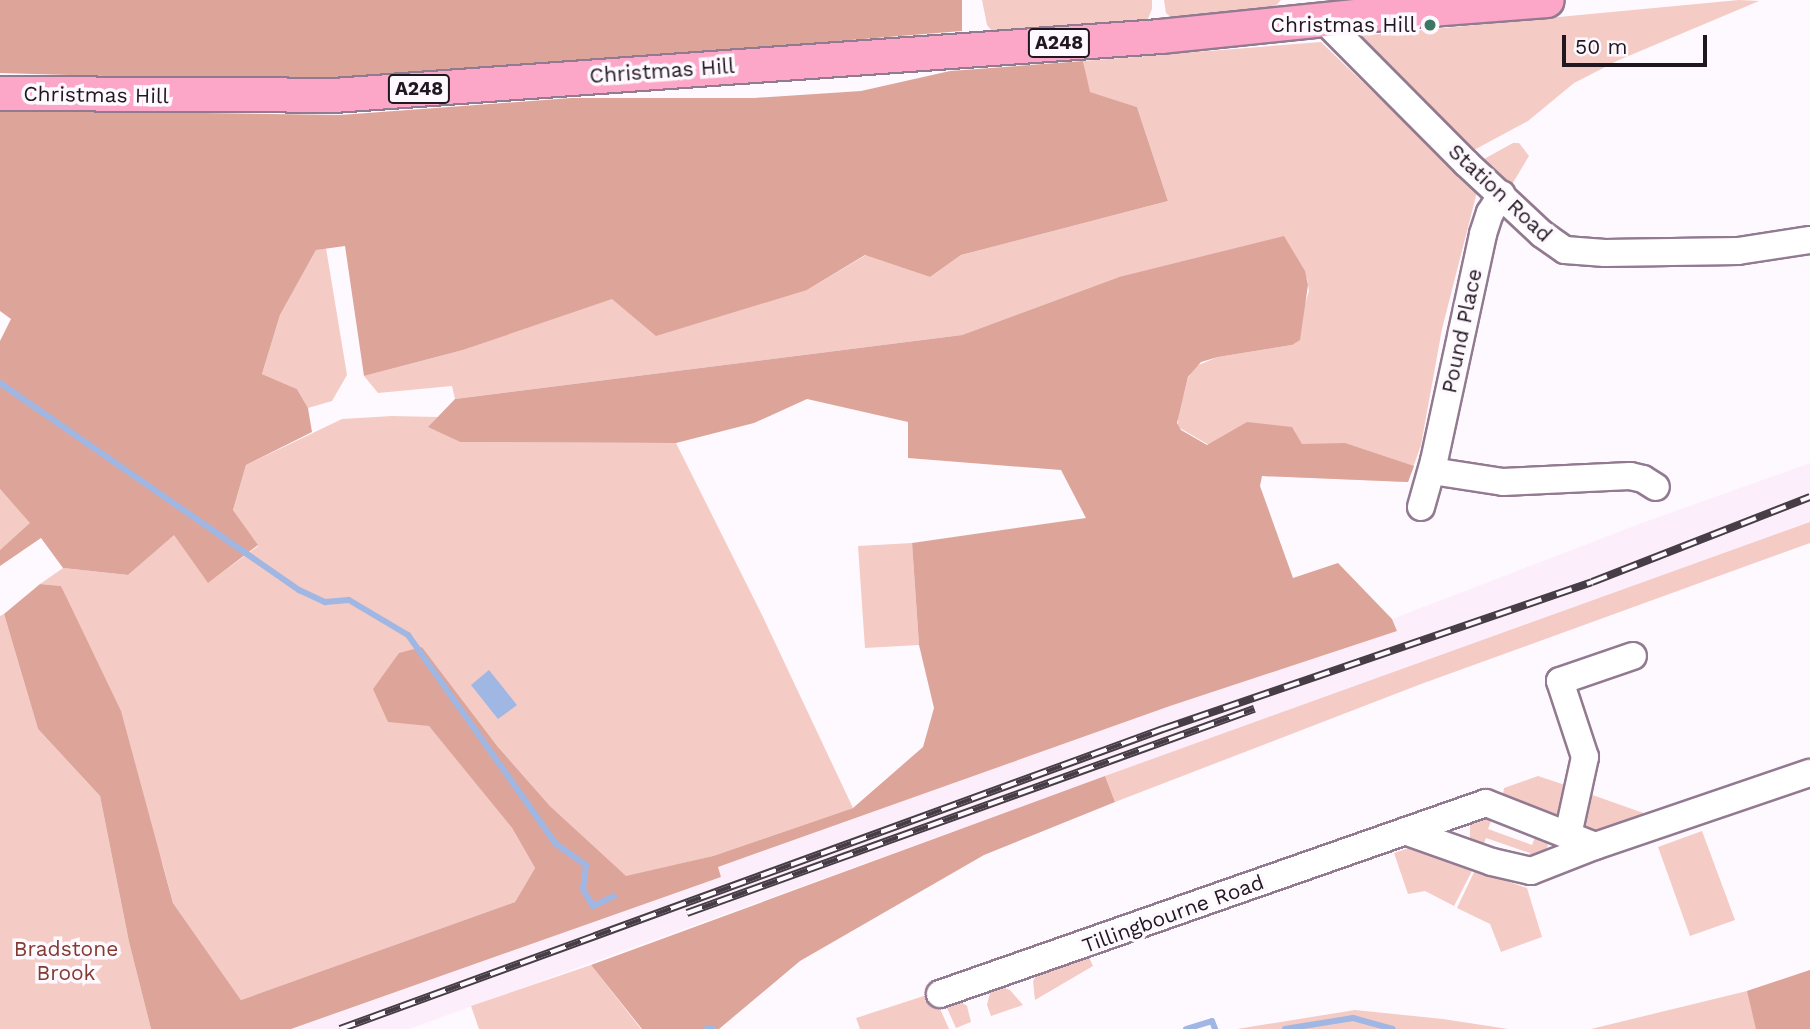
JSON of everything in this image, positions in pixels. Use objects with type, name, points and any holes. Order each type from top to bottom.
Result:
[{"type":"main road","name":"A248","points":[[1323,19],[1547,0]]},
{"type":"main road","name":"Christmas Hill","points":[[0,93],[333,95],[1160,36],[1323,19]]},
{"type":"street","name":"Station Road","points":[[1323,19],[1386,86],[1551,242],[1572,251],[1658,254],[1738,251],[1810,240]]},
{"type":"street","name":"Pound Place","points":[[1421,506],[1432,471],[1483,234],[1490,213],[1503,194]]},
{"type":"street","points":[[1432,471],[1503,482],[1630,477],[1643,479],[1656,487]]},
{"type":"street","points":[[1567,835],[1585,757],[1560,681],[1633,656]]},
{"type":"street","points":[[1405,831],[1492,862],[1531,872],[1595,846],[1810,773]]},
{"type":"street","name":"Tillingbourne Road","points":[[940,994],[1486,803],[1595,846]]},
{"type":"shaded area","points":[[0,0],[962,0],[962,31],[382,78],[272,81],[0,73]]},
{"type":"shaded area","points":[[1083,61],[1090,92],[1137,107],[1168,201],[961,255],[930,277],[865,255],[807,290],[656,336],[612,299],[463,350],[364,376],[345,246],[316,250],[280,315],[262,374],[297,389],[308,408],[312,432],[246,465],[233,510],[258,545],[208,583],[174,535],[128,575],[63,568],[41,538],[0,566],[0,550],[30,523],[0,489],[0,341],[11,319],[0,311],[0,110],[340,115],[571,98],[754,98],[861,91],[950,71]]},
{"type":"shaded area","points":[[1284,236],[1305,271],[1308,285],[1300,340],[1292,345],[1201,362],[1188,377],[1177,423],[1181,430],[1207,445],[1247,422],[1292,427],[1302,444],[1345,443],[1414,466],[1408,482],[1262,476],[1260,486],[1293,578],[1338,563],[1392,619],[1397,631],[1170,706],[718,867],[721,877],[291,1029],[151,1029],[129,942],[100,796],[38,729],[4,614],[40,584],[61,586],[121,711],[173,903],[241,1000],[515,902],[535,868],[512,828],[429,726],[388,722],[373,689],[399,653],[422,647],[498,747],[550,806],[626,876],[713,856],[853,808],[923,747],[934,708],[919,645],[912,543],[1086,518],[1061,470],[908,458],[908,422],[807,399],[754,423],[676,443],[460,442],[428,427],[455,399],[962,335],[1119,277]]},
{"type":"shaded area","points":[[1810,463],[1810,543],[1421,684],[984,855],[954,831],[409,1029],[291,1029],[721,877],[717,867],[1170,706],[1397,631],[1392,619],[1642,523]]},
{"type":"shaded area","points":[[1105,776],[1115,802],[984,855],[800,961],[719,1029],[642,1029],[591,965]]},
{"type":"shaded area","points":[[1810,970],[1810,1029],[1756,1029],[1747,991]]},
{"type":"green space","points":[[982,0],[1152,0],[1152,9],[1147,21],[992,31],[987,25]]},
{"type":"green space","points":[[1164,0],[1281,0],[1272,10],[1174,20],[1166,13]]},
{"type":"green space","points":[[1739,0],[1759,1],[1619,60],[1574,83],[1528,121],[1474,150],[1456,145],[1360,49],[1359,36]]},
{"type":"green space","points":[[1321,42],[1477,192],[1442,329],[1421,445],[1408,482],[1262,476],[1178,427],[1178,416],[1188,378],[1196,366],[1218,357],[1292,345],[1309,291],[1307,278],[1119,277],[962,335],[455,399],[452,386],[378,393],[364,376],[463,350],[612,298],[807,290],[866,255],[930,277],[961,255],[1168,201],[1137,107],[1089,92],[1083,61]]},
{"type":"green space","points":[[1513,143],[1519,143],[1529,156],[1508,191],[1486,170],[1484,159]]},
{"type":"green space","points":[[326,248],[347,375],[332,401],[308,408],[297,389],[262,374],[280,315],[316,250]]},
{"type":"green space","points":[[438,417],[429,427],[460,442],[676,443],[761,613],[853,808],[713,856],[626,877],[550,806],[498,747],[422,647],[429,725],[512,828],[535,868],[515,902],[241,1000],[173,903],[163,865],[61,586],[40,584],[63,568],[128,575],[174,534],[209,582],[258,546],[233,510],[246,465],[342,419]]},
{"type":"green space","points":[[0,489],[31,523],[0,550]]},
{"type":"green space","points":[[1810,522],[1810,543],[1421,684],[1115,802],[1105,776]]},
{"type":"green space","points":[[912,543],[919,645],[865,648],[858,546]]},
{"type":"green space","name":"Bradstone Brook","points":[[4,614],[38,729],[100,796],[129,942],[151,1029],[0,1029],[0,616]]},
{"type":"green space","points":[[1538,776],[1571,787],[1561,815],[1556,817],[1502,801],[1504,788]]},
{"type":"green space","points":[[1584,792],[1652,816],[1605,834],[1586,831],[1582,824]]},
{"type":"green space","points":[[1493,816],[1488,829],[1532,845],[1537,832],[1540,832],[1548,842],[1547,852],[1526,866],[1530,853],[1486,838],[1481,852],[1470,841],[1470,825],[1479,818]]},
{"type":"green space","points":[[1702,831],[1735,920],[1690,936],[1658,847]]},
{"type":"green space","points":[[1409,848],[1472,871],[1454,906],[1425,891],[1408,894],[1394,853]]},
{"type":"green space","points":[[1475,870],[1527,888],[1542,937],[1501,952],[1490,924],[1457,908]]},
{"type":"green space","points":[[1088,955],[1093,966],[1035,1000],[1033,981],[1039,971]]},
{"type":"green space","points":[[591,965],[641,1029],[479,1029],[471,1006]]},
{"type":"green space","points":[[1810,970],[1810,1029],[1591,1029],[1747,991]]},
{"type":"green space","points":[[1002,987],[1010,990],[1023,1005],[991,1016],[987,1005],[991,988]]},
{"type":"green space","points":[[933,993],[949,1029],[860,1029],[856,1018]]},
{"type":"green space","points":[[958,1000],[967,1006],[971,1022],[956,1028],[946,1006]]},
{"type":"green space","points":[[1355,1010],[1443,1019],[1508,1029],[1237,1029]]},
{"type":"water","points":[[489,670],[517,705],[498,719],[471,685]]},
{"type":"waterway","points":[[0,383],[299,590],[325,602],[349,600],[408,635],[556,844],[586,865],[583,889],[593,906],[614,896]]},
{"type":"waterway","points":[[1285,1029],[1353,1018],[1393,1029]]},
{"type":"waterway","points":[[1186,1029],[1212,1021],[1215,1029]]},
{"type":"waterway","points":[[707,1028],[713,1029]]},
{"type":"railway","points":[[340,1029],[1163,729],[1592,582],[1810,497]]},
{"type":"railway","points":[[687,913],[1254,709]]},
{"type":"place","name":"Christmas Hill","points":[[1430,25]]}]
